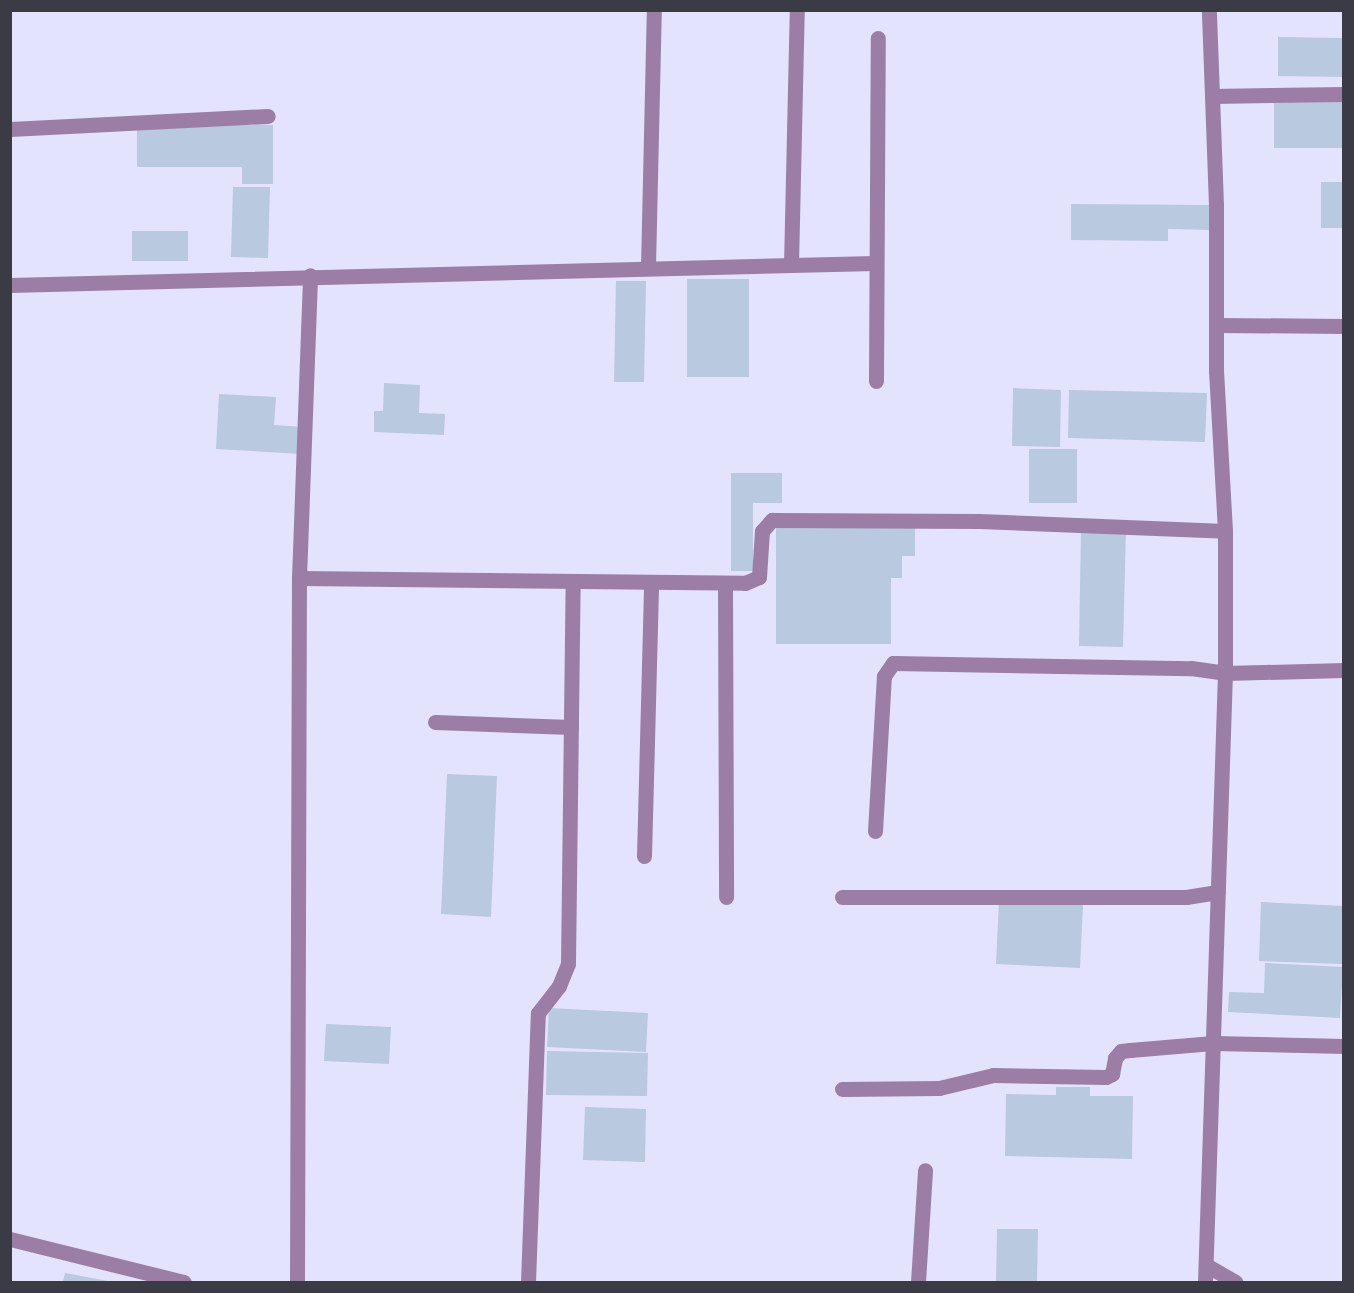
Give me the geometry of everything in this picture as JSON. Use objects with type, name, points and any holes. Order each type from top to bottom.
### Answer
[{"type":"street","points":[[648,267],[654,10]]},
{"type":"street","points":[[791,265],[797,10]]},
{"type":"street","points":[[1205,1282],[1225,673],[1225,531],[1216,325],[1209,10]]},
{"type":"street","points":[[876,381],[878,38]]},
{"type":"street","points":[[1212,96],[1344,94]]},
{"type":"street","points":[[10,129],[268,116]]},
{"type":"street","points":[[10,285],[310,275],[875,263]]},
{"type":"street","points":[[297,1282],[299,578],[310,275]]},
{"type":"street","points":[[1216,325],[1344,326]]},
{"type":"street","points":[[299,578],[745,583],[759,577],[762,531],[772,520],[979,521],[1225,531]]},
{"type":"street","points":[[528,1282],[537,1013],[559,986],[568,964],[573,582]]},
{"type":"street","points":[[644,856],[651,583]]},
{"type":"street","points":[[725,583],[726,897]]},
{"type":"street","points":[[875,831],[884,676],[893,663],[1191,668],[1225,673],[1344,670]]},
{"type":"street","points":[[435,722],[571,727]]},
{"type":"street","points":[[842,897],[1186,897],[1218,892]]},
{"type":"street","points":[[842,1089],[939,1088],[993,1075],[1106,1077],[1112,1074],[1115,1058],[1121,1051],[1213,1043],[1344,1046]]},
{"type":"street","points":[[918,1282],[925,1170]]},
{"type":"street","points":[[10,1239],[184,1282]]},
{"type":"street","points":[[1206,1265],[1235,1282]]},
{"type":"building","points":[[1278,37],[1344,38],[1344,77],[1278,76]]},
{"type":"building","points":[[1274,97],[1344,97],[1344,148],[1274,148]]},
{"type":"building","points":[[137,125],[273,125],[273,184],[242,184],[242,167],[137,167]]},
{"type":"building","points":[[1321,182],[1344,182],[1344,228],[1321,228]]},
{"type":"building","points":[[233,187],[270,187],[268,258],[231,257]]},
{"type":"building","points":[[1071,204],[1213,205],[1213,230],[1168,229],[1168,241],[1071,240]]},
{"type":"building","points":[[132,231],[188,231],[188,261],[132,261]]},
{"type":"building","points":[[687,279],[749,279],[749,377],[687,377]]},
{"type":"building","points":[[616,281],[646,281],[644,382],[614,382]]},
{"type":"building","points":[[384,383],[420,385],[419,413],[445,414],[444,435],[374,432],[374,411],[383,411]]},
{"type":"building","points":[[1013,388],[1061,390],[1060,447],[1012,446]]},
{"type":"building","points":[[1069,390],[1207,393],[1205,442],[1068,438]]},
{"type":"building","points":[[219,394],[276,397],[274,425],[304,427],[302,454],[216,449]]},
{"type":"building","points":[[1029,449],[1077,449],[1077,503],[1029,503]]},
{"type":"building","points":[[731,473],[782,473],[782,503],[753,503],[753,571],[731,571]]},
{"type":"building","points":[[776,527],[915,527],[915,556],[902,556],[902,578],[891,578],[891,644],[776,644]]},
{"type":"building","points":[[1081,528],[1126,529],[1123,647],[1079,646]]},
{"type":"building","points":[[447,774],[497,776],[491,917],[441,914]]},
{"type":"building","points":[[999,900],[1083,905],[1080,968],[996,964]]},
{"type":"building","points":[[1261,902],[1343,906],[1342,964],[1259,961]]},
{"type":"building","points":[[1265,963],[1343,967],[1340,1018],[1228,1012],[1229,992],[1264,993]]},
{"type":"building","points":[[549,1008],[648,1013],[646,1052],[547,1047]]},
{"type":"building","points":[[326,1024],[391,1027],[389,1064],[324,1061]]},
{"type":"building","points":[[547,1051],[648,1053],[647,1096],[546,1095]]},
{"type":"building","points":[[1056,1087],[1090,1087],[1090,1096],[1133,1096],[1132,1159],[1005,1156],[1006,1094],[1056,1095]]},
{"type":"building","points":[[585,1107],[646,1109],[645,1162],[583,1160]]},
{"type":"building","points":[[997,1229],[1038,1229],[1037,1282],[996,1282]]},
{"type":"building","points":[[65,1273],[108,1281],[108,1282],[63,1282]]}]
